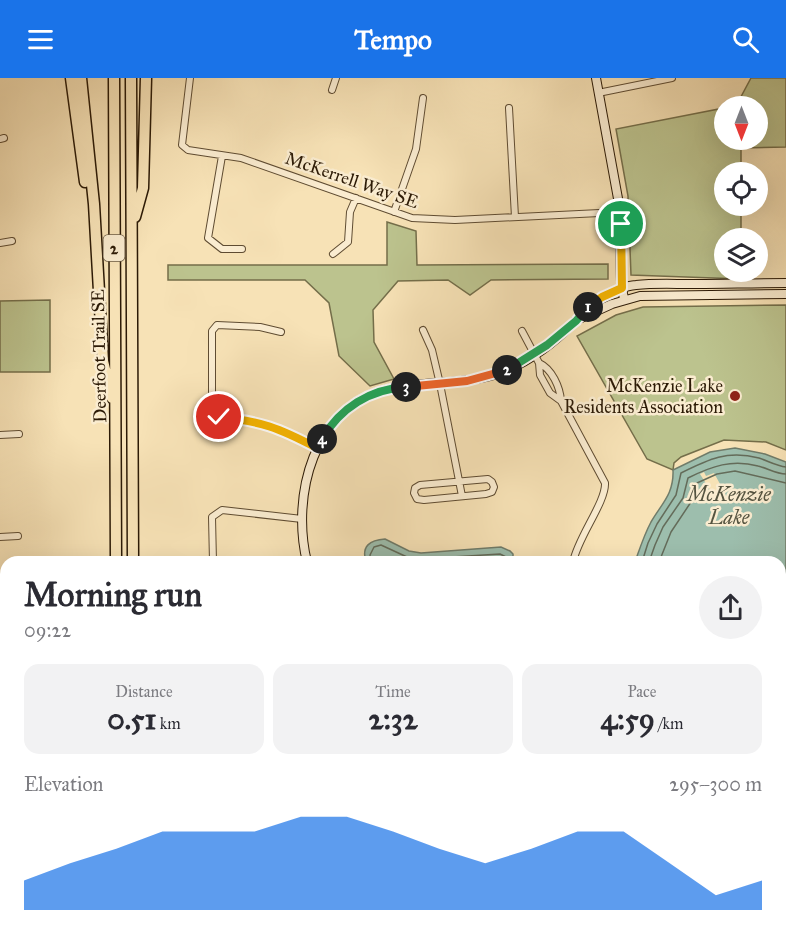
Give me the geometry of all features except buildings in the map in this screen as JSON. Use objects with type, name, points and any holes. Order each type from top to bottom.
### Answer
[{"type":"highway","points":[[71,78],[87,192],[94,204]]},
{"type":"highway","points":[[81,78],[94,204],[104,361],[116,418]]},
{"type":"highway","name":"Deerfoot Trail SE","points":[[114,78],[116,556]]},
{"type":"highway","name":"Deerfoot Trail SE","points":[[130,78],[133,556]]},
{"type":"highway","points":[[132,229],[142,188],[146,78]]},
{"type":"street","name":"McKerrell Way SE","points":[[189,78],[182,145],[188,150],[241,158],[412,218],[426,220],[620,212]]},
{"type":"street","points":[[332,90],[336,78]]},
{"type":"street","points":[[596,78],[620,212],[624,299]]},
{"type":"street","points":[[598,93],[672,78]]},
{"type":"street","points":[[394,212],[416,149],[423,98]]},
{"type":"street","points":[[509,108],[515,217]]},
{"type":"street","points":[[222,156],[208,238],[222,249],[242,249]]},
{"type":"street","points":[[333,254],[348,242],[350,213],[356,198]]},
{"type":"street","points":[[0,243],[12,241]]},
{"type":"street","points":[[306,556],[302,519],[305,488],[317,448],[337,418],[360,400],[393,388],[467,381],[495,375],[518,364],[536,359],[596,301],[622,288],[646,284],[786,283]]},
{"type":"street","points":[[734,295],[735,284]]},
{"type":"street","points":[[576,321],[624,299],[640,296],[786,294]]},
{"type":"street","points":[[281,332],[260,327],[217,325],[212,331],[212,412],[219,417],[271,426],[317,448]]},
{"type":"street","points":[[423,330],[432,350],[440,384],[462,496]]},
{"type":"street","points":[[522,331],[536,359],[539,373],[549,391],[561,401],[602,474],[606,486],[578,543],[575,556]]},
{"type":"street","points":[[0,435],[19,434]]},
{"type":"street","points":[[488,479],[494,486],[493,491],[488,494],[462,496],[424,500],[417,499],[414,495],[415,488],[420,485],[488,479]]},
{"type":"street","points":[[213,556],[213,517],[222,510],[302,519]]},
{"type":"street","points":[[0,537],[18,536]]},
{"type":"green space","points":[[751,78],[786,78],[786,147],[768,147],[768,96],[741,96]]},
{"type":"green space","points":[[714,110],[714,150],[741,150],[741,162],[714,162],[714,216],[741,216],[741,228],[714,228],[714,278],[631,275],[628,196],[616,129]]},
{"type":"green space","points":[[387,222],[416,231],[417,265],[608,264],[608,279],[491,280],[470,295],[448,280],[398,281],[373,310],[374,342],[394,379],[370,386],[339,356],[329,303],[305,280],[168,280],[168,265],[387,265]]},
{"type":"green space","points":[[50,300],[50,372],[0,372],[0,301]]},
{"type":"green space","points":[[786,305],[786,450],[766,442],[724,440],[681,457],[674,463],[673,470],[647,459],[577,336],[616,315],[643,307]]},
{"type":"water","name":"McKenzie Lake","points":[[735,448],[765,454],[786,462],[786,556],[637,556],[649,527],[672,486],[673,470],[710,452]]},
{"type":"water","points":[[385,539],[409,551],[421,553],[501,547],[510,551],[513,556],[365,556],[368,545]]},
{"type":"pier","points":[[704,472],[706,476],[714,473],[725,493],[708,502],[706,493],[710,490],[700,474]]},
{"type":"place","name":"McKenzie Lake Residents Association","points":[[735,396]]},
{"type":"route","points":[[219,417],[271,426],[317,448],[327,430],[340,415],[374,393],[397,387],[467,381],[512,368],[547,345],[596,301],[622,288],[621,224]]}]
